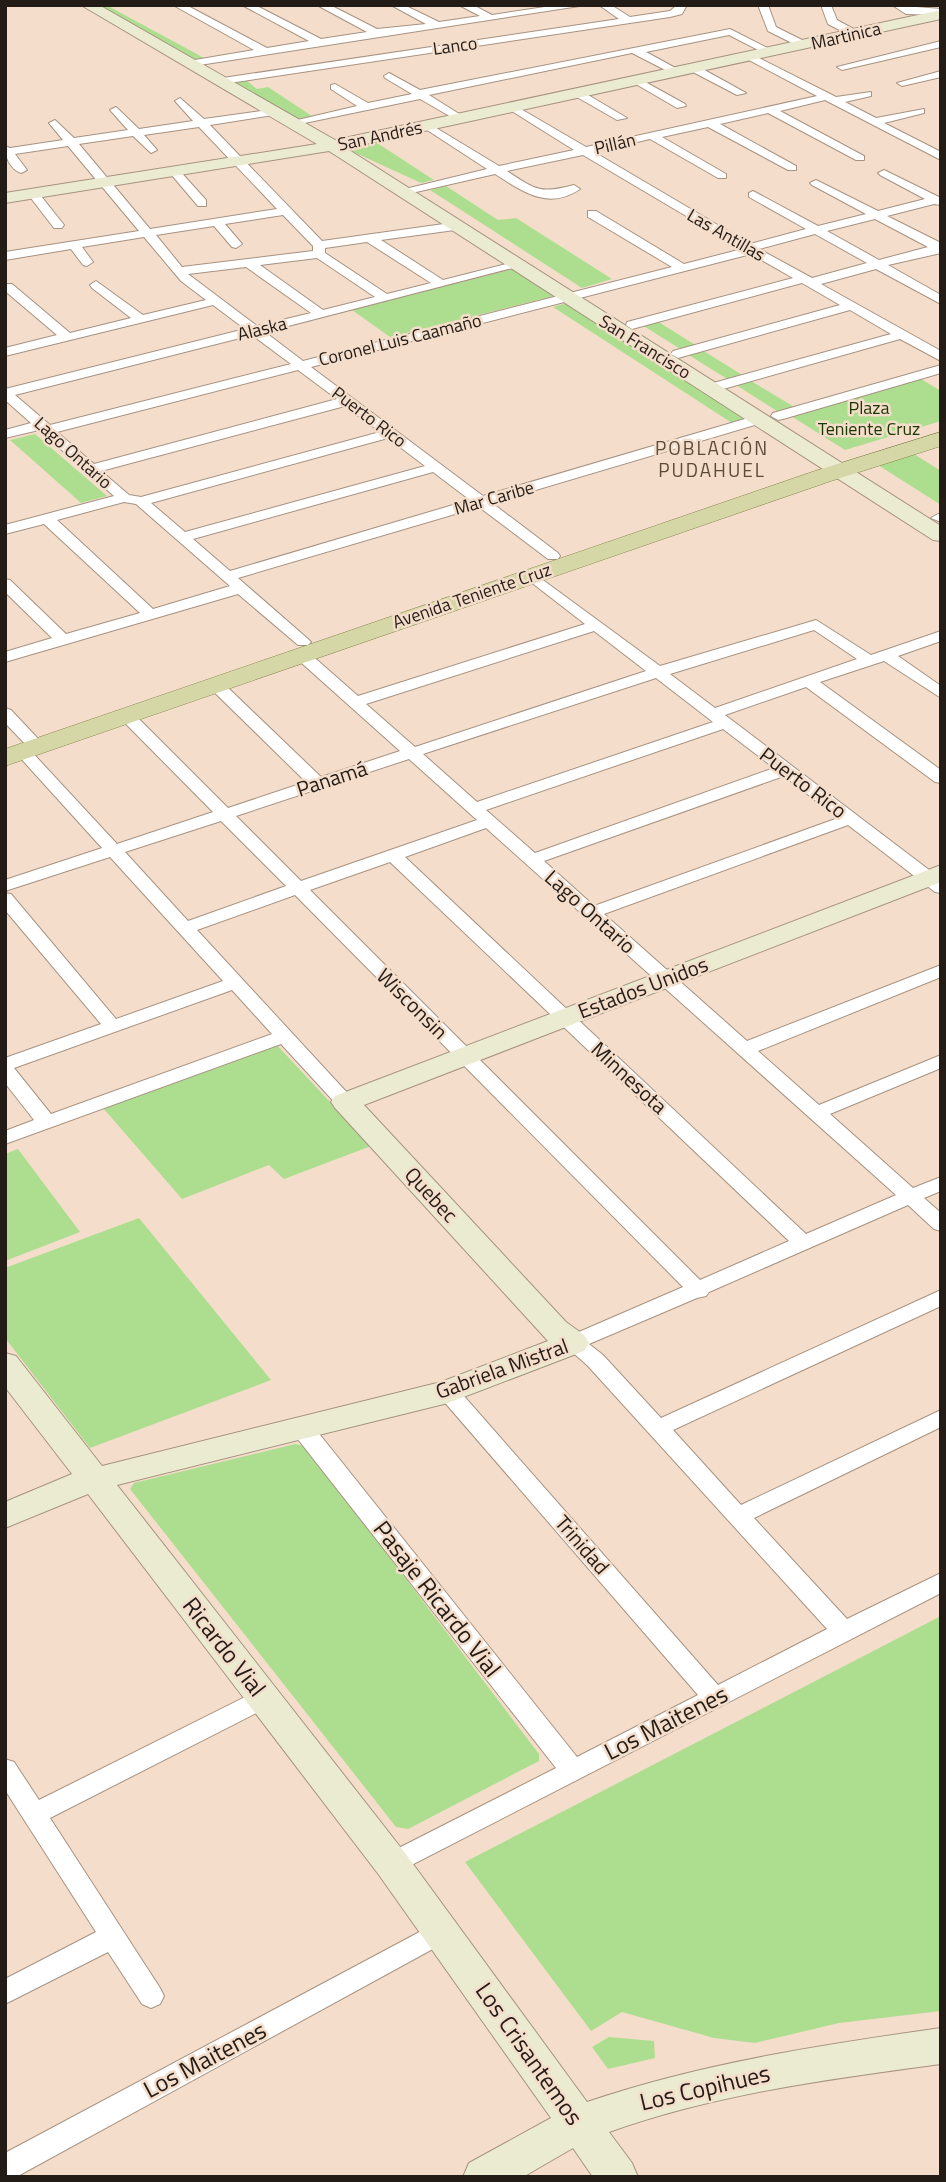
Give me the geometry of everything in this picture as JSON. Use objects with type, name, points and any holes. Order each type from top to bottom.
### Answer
[{"type":"main road","name":"Avenida Teniente Cruz","points":[[19,748],[127,716],[216,685],[302,648],[532,576],[941,428]]},
{"type":"main road","name":"Avenida Teniente Cruz","points":[[19,748],[553,556],[841,463],[941,439]]},
{"type":"street","points":[[178,5],[266,52]]},
{"type":"street","points":[[247,5],[321,44]]},
{"type":"street","points":[[321,5],[381,33]]},
{"type":"street","points":[[396,5],[438,26]]},
{"type":"street","points":[[464,5],[491,18]]},
{"type":"street","points":[[193,64],[381,33],[514,15],[541,8],[580,5]]},
{"type":"street","points":[[604,5],[628,20]]},
{"type":"street","name":"Lanco","points":[[223,81],[673,14],[682,5]]},
{"type":"street","points":[[763,5],[772,29],[804,45]]},
{"type":"street","points":[[826,5],[832,22],[855,34]]},
{"type":"street","points":[[897,5],[906,11],[941,13]]},
{"type":"street","name":"San Francisco","points":[[95,6],[411,190],[769,418],[940,523]]},
{"type":"street","name":"Martinica","points":[[751,57],[941,13]]},
{"type":"street","points":[[514,15],[539,34]]},
{"type":"street","points":[[415,30],[441,48]]},
{"type":"street","points":[[295,122],[730,32],[772,52]]},
{"type":"street","points":[[617,38],[677,73]]},
{"type":"street","points":[[842,67],[941,44]]},
{"type":"street","points":[[751,57],[941,157]]},
{"type":"street","name":"San Andrés","points":[[5,198],[334,146],[751,57]]},
{"type":"street","points":[[695,69],[741,93]]},
{"type":"street","points":[[902,83],[941,74]]},
{"type":"street","points":[[389,76],[423,94],[460,119]]},
{"type":"street","points":[[795,80],[816,76]]},
{"type":"street","points":[[638,81],[681,106]]},
{"type":"street","points":[[335,87],[366,107]]},
{"type":"street","points":[[579,94],[621,118]]},
{"type":"street","name":"Pillán","points":[[411,190],[769,109],[867,94]]},
{"type":"street","points":[[180,101],[319,249],[385,298]]},
{"type":"street","name":"Las Antillas","points":[[514,108],[749,249],[941,357]]},
{"type":"street","points":[[769,109],[860,159]]},
{"type":"street","points":[[116,110],[151,150]]},
{"type":"street","points":[[874,122],[920,111]]},
{"type":"street","points":[[6,151],[276,112]]},
{"type":"street","name":"Puerto Rico","points":[[55,123],[178,271],[553,556]]},
{"type":"street","points":[[710,123],[792,167]]},
{"type":"street","points":[[428,126],[537,195],[575,189]]},
{"type":"street","points":[[652,136],[722,176]]},
{"type":"street","points":[[920,145],[941,140]]},
{"type":"street","points":[[6,151],[21,170]]},
{"type":"street","points":[[174,171],[202,202]]},
{"type":"street","points":[[884,173],[938,201]]},
{"type":"street","points":[[816,183],[940,248]]},
{"type":"street","name":"San Francisco","points":[[411,190],[457,226],[518,265],[632,325],[678,354],[719,386]]},
{"type":"street","points":[[33,193],[58,225]]},
{"type":"street","points":[[753,195],[941,300]]},
{"type":"street","name":"Coronel Luis Caamaño","points":[[5,435],[45,428],[299,365],[683,268],[816,230],[938,201]]},
{"type":"street","points":[[6,260],[74,244],[286,211]]},
{"type":"street","points":[[592,214],[683,268]]},
{"type":"street","points":[[217,222],[236,244]]},
{"type":"street","points":[[178,271],[249,263],[369,238],[457,226]]},
{"type":"street","points":[[369,238],[441,284]]},
{"type":"street","points":[[74,244],[87,262]]},
{"type":"street","points":[[632,325],[940,248]]},
{"type":"street","points":[[249,263],[321,314]]},
{"type":"street","name":"Alaska","points":[[5,393],[518,265]]},
{"type":"street","points":[[96,285],[141,319]]},
{"type":"street","points":[[8,287],[67,337]]},
{"type":"street","points":[[5,305],[24,301]]},
{"type":"street","points":[[5,352],[216,301]]},
{"type":"street","points":[[678,354],[851,306]]},
{"type":"street","points":[[719,386],[901,335]]},
{"type":"street","name":"Mar Caribe","points":[[228,576],[941,369]]},
{"type":"street","name":"Lago Ontario","points":[[5,393],[124,498],[141,501],[228,576],[355,702],[941,1224]]},
{"type":"street","points":[[92,469],[347,401]]},
{"type":"street","points":[[141,501],[390,433]]},
{"type":"street","points":[[183,537],[436,467]]},
{"type":"street","points":[[5,530],[124,498]]},
{"type":"street","points":[[47,519],[151,615]]},
{"type":"street","name":"Puerto Rico","points":[[532,576],[850,819],[936,880]]},
{"type":"street","points":[[5,583],[63,640]]},
{"type":"street","points":[[5,657],[241,588]]},
{"type":"street","points":[[355,702],[597,625]]},
{"type":"street","name":"Panamá","points":[[5,886],[659,673],[816,625],[869,660]]},
{"type":"street","points":[[474,808],[719,718],[808,681],[941,636]]},
{"type":"street","points":[[886,655],[941,693]]},
{"type":"street","points":[[808,681],[941,778]]},
{"type":"street","points":[[216,685],[318,784]]},
{"type":"street","name":"Quebec","points":[[5,713],[19,748],[555,1330],[595,1360],[845,1632]]},
{"type":"street","name":"Wisconsin","points":[[127,716],[699,1291]]},
{"type":"street","points":[[532,860],[785,769]]},
{"type":"street","points":[[591,913],[850,819]]},
{"type":"street","points":[[185,928],[489,821]]},
{"type":"street","name":"Minnesota","points":[[393,855],[805,1244]]},
{"type":"street","name":"Estados Unidos","points":[[345,1102],[666,979],[936,880]]},
{"type":"street","points":[[5,898],[113,1027]]},
{"type":"street","points":[[745,1049],[941,970]]},
{"type":"street","points":[[47,1123],[5,1068],[235,983]]},
{"type":"street","points":[[5,1138],[284,1036]]},
{"type":"street","points":[[816,1113],[941,1061]]},
{"type":"street","name":"Gabriela Mistral","points":[[5,1516],[96,1479],[448,1392],[699,1291],[941,1183]]},
{"type":"street","points":[[658,1428],[941,1297]]},
{"type":"street","name":"Ricardo Vial","points":[[5,1364],[442,1931]]},
{"type":"street","name":"Trinidad","points":[[448,1392],[716,1698]]},
{"type":"street","points":[[738,1516],[941,1418]]},
{"type":"street","name":"Pasaje Ricardo Vial","points":[[301,1427],[573,1771]]},
{"type":"street","name":"Los Maitenes","points":[[392,1864],[941,1582]]},
{"type":"street","points":[[34,1814],[263,1698]]},
{"type":"street","points":[[5,1769],[151,1996]]},
{"type":"street","name":"Los Maitenes","points":[[5,2168],[442,1931]]},
{"type":"street","name":"Los Crisantemos","points":[[442,1931],[617,2177]]},
{"type":"street","points":[[5,1992],[113,1936]]},
{"type":"street","name":"Los Copihues","points":[[484,2177],[578,2124],[650,2099],[811,2064],[941,2046]]},
{"type":"green space","points":[[108,6],[206,59],[193,61],[98,8]]},
{"type":"green space","points":[[245,79],[257,89],[268,87],[312,116],[297,119],[232,81]]},
{"type":"green space","points":[[374,141],[434,180],[421,183],[347,149],[349,146]]},
{"type":"green space","points":[[446,186],[498,220],[516,218],[612,279],[582,288],[430,190]]},
{"type":"green space","points":[[513,269],[554,296],[390,337],[352,310]]},
{"type":"green space","points":[[567,303],[747,418],[732,423],[553,307]]},
{"type":"green space","points":[[657,321],[697,346],[682,350],[642,325]]},
{"type":"green space","points":[[702,350],[744,376],[729,380],[687,354]]},
{"type":"green space","name":"Plaza Teniente Cruz","points":[[921,379],[941,391],[941,421],[845,450],[791,416]]},
{"type":"green space","points":[[751,381],[796,408],[780,413],[736,385]]},
{"type":"green space","points":[[35,434],[107,496],[81,503],[10,440]]},
{"type":"green space","points":[[914,454],[941,471],[941,505],[878,465]]},
{"type":"green space","points":[[276,1044],[371,1146],[284,1179],[269,1165],[182,1199],[103,1108]]},
{"type":"green space","points":[[18,1149],[80,1232],[5,1261],[5,1154]]},
{"type":"green space","points":[[139,1218],[271,1380],[90,1448],[5,1338],[5,1268]]},
{"type":"green space","points":[[295,1444],[305,1446],[539,1754],[539,1761],[408,1829],[396,1827],[130,1489],[134,1483]]},
{"type":"green space","points":[[941,1616],[941,2011],[839,2023],[755,2043],[714,2038],[622,2012],[591,2031],[465,1862]]},
{"type":"green space","points":[[609,2037],[654,2041],[655,2058],[608,2069],[592,2047]]},
{"type":"district","name":"POBLACIÓN PUDAHUEL","points":[[712,459]]}]
